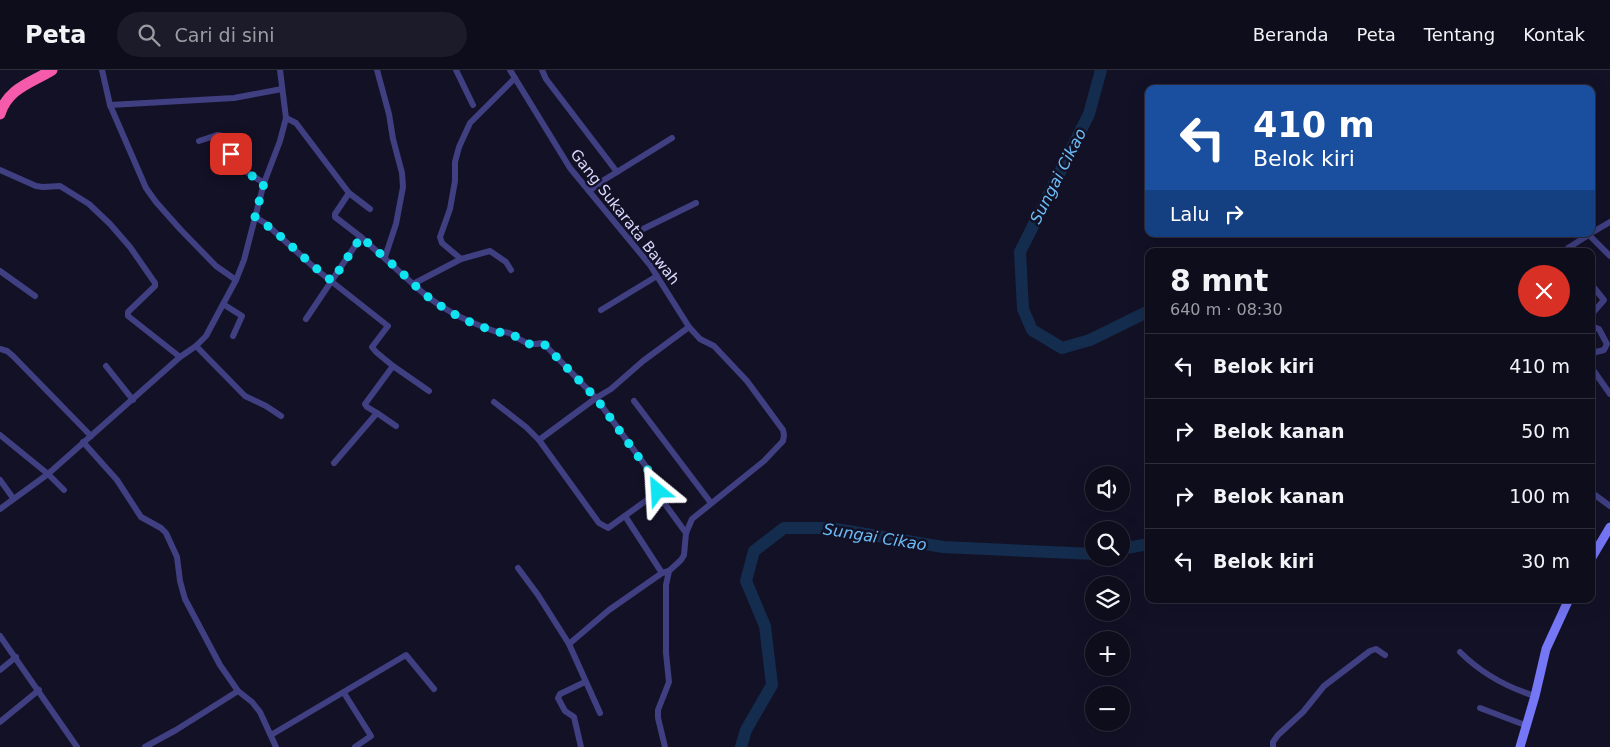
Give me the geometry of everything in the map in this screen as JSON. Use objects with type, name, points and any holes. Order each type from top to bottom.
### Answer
[{"type":"highway","points":[[0,114],[3,104],[13,93],[52,70]]},
{"type":"street","points":[[102,70],[110,105],[146,188],[156,202],[216,266],[236,280]]},
{"type":"street","points":[[0,509],[48,474],[206,336],[236,280],[249,244],[264,183],[280,141],[286,118],[280,70]]},
{"type":"street","points":[[377,70],[389,114],[402,173],[403,187],[396,224],[385,258]]},
{"type":"street","points":[[456,70],[473,105]]},
{"type":"street","name":"Gang Sukarata Bawah","points":[[510,70],[560,152],[589,192],[630,239],[657,276],[689,327],[700,339],[714,346],[747,381],[774,415],[784,435],[779,445],[764,461],[692,519],[686,533],[684,555],[681,560],[609,610],[569,644]]},
{"type":"street","points":[[542,70],[546,79],[618,172]]},
{"type":"street","points":[[461,259],[442,243],[440,236],[450,209],[455,181],[455,162],[459,147],[470,123],[515,78]]},
{"type":"street","points":[[110,105],[234,98],[282,89]]},
{"type":"street","points":[[286,118],[296,124],[350,193],[370,209]]},
{"type":"street","points":[[199,141],[217,135],[223,136],[234,164],[264,183]]},
{"type":"street","points":[[589,192],[604,180],[672,138]]},
{"type":"street","points":[[0,170],[36,186],[60,186],[89,204],[110,224],[156,283],[128,312],[128,316],[180,357]]},
{"type":"street","points":[[350,193],[334,216],[361,237],[437,305],[462,319],[497,332],[510,333],[531,345],[541,343],[545,345],[596,398],[658,484],[659,487],[656,493],[608,528],[603,526],[539,440],[526,427],[494,402]]},
{"type":"street","points":[[630,239],[643,229],[696,202]]},
{"type":"street","points":[[255,217],[265,223],[317,270],[387,325],[386,330],[372,348],[393,366],[429,391]]},
{"type":"street","points":[[1595,231],[1610,222]]},
{"type":"street","points":[[306,320],[361,237]]},
{"type":"street","points":[[1568,248],[1585,237]]},
{"type":"street","points":[[1593,237],[1610,256]]},
{"type":"street","points":[[414,284],[461,259],[492,251],[506,262],[512,270]]},
{"type":"street","points":[[0,272],[35,296]]},
{"type":"street","points":[[600,310],[657,276]]},
{"type":"street","points":[[1595,289],[1604,300],[1595,310]]},
{"type":"street","points":[[223,304],[242,316],[232,336]]},
{"type":"street","points":[[539,440],[596,398],[612,389],[643,361],[689,327]]},
{"type":"street","points":[[1595,328],[1599,329],[1605,337],[1607,344],[1604,350],[1595,353]]},
{"type":"street","points":[[196,346],[245,396],[281,416]]},
{"type":"street","points":[[0,349],[7,351],[13,356],[91,436]]},
{"type":"street","points":[[106,366],[133,400]]},
{"type":"street","points":[[393,366],[365,404],[396,426]]},
{"type":"street","points":[[1595,371],[1610,394]]},
{"type":"street","points":[[634,401],[711,503]]},
{"type":"street","points":[[334,463],[377,414]]},
{"type":"street","points":[[0,435],[48,474],[64,490]]},
{"type":"street","points":[[83,442],[117,480],[141,517],[161,528],[166,533],[177,557],[180,581],[185,599],[214,654],[238,691],[252,702],[260,712],[276,747]]},
{"type":"street","points":[[0,480],[13,498]]},
{"type":"street","points":[[656,493],[686,533]]},
{"type":"street","points":[[1595,495],[1610,506]]},
{"type":"street","points":[[625,516],[665,572],[666,653],[669,682],[658,710],[665,747]]},
{"type":"street","points":[[1595,554],[1607,537],[1610,527]]},
{"type":"street","points":[[518,568],[538,594],[569,644],[600,713]]},
{"type":"street","points":[[1520,747],[1546,649],[1564,603]]},
{"type":"street","points":[[0,636],[77,747]]},
{"type":"street","points":[[1273,747],[1273,742],[1278,735],[1303,712],[1324,686],[1370,651],[1376,649],[1385,655]]},
{"type":"street","points":[[1460,652],[1492,678],[1518,691],[1535,696]]},
{"type":"street","points":[[271,735],[407,655],[434,689]]},
{"type":"street","points":[[0,670],[16,658]]},
{"type":"street","points":[[580,747],[574,717],[565,711],[558,698],[560,694],[585,682]]},
{"type":"street","points":[[0,722],[39,690]]},
{"type":"street","points":[[145,747],[238,691]]},
{"type":"street","points":[[344,693],[371,736],[355,747]]},
{"type":"street","points":[[1480,708],[1525,726]]},
{"type":"waterway","name":"Sungai Cikao","points":[[1101,70],[1089,114],[1020,252],[1023,309],[1032,330],[1062,348],[1090,340],[1145,313]]},
{"type":"waterway","name":"Sungai Cikao","points":[[741,747],[746,730],[772,685],[765,626],[746,581],[754,551],[784,528],[830,528],[943,547],[1085,554]]},
{"type":"waterway","name":"Sungai Cikao","points":[[1130,547],[1145,545]]},
{"type":"route","points":[[231,154],[232,160],[237,167],[264,183],[255,217],[265,223],[317,270],[332,281],[361,237],[437,305],[474,324],[497,332],[510,333],[528,344],[541,343],[545,345],[596,398],[658,484],[658,491]]}]
